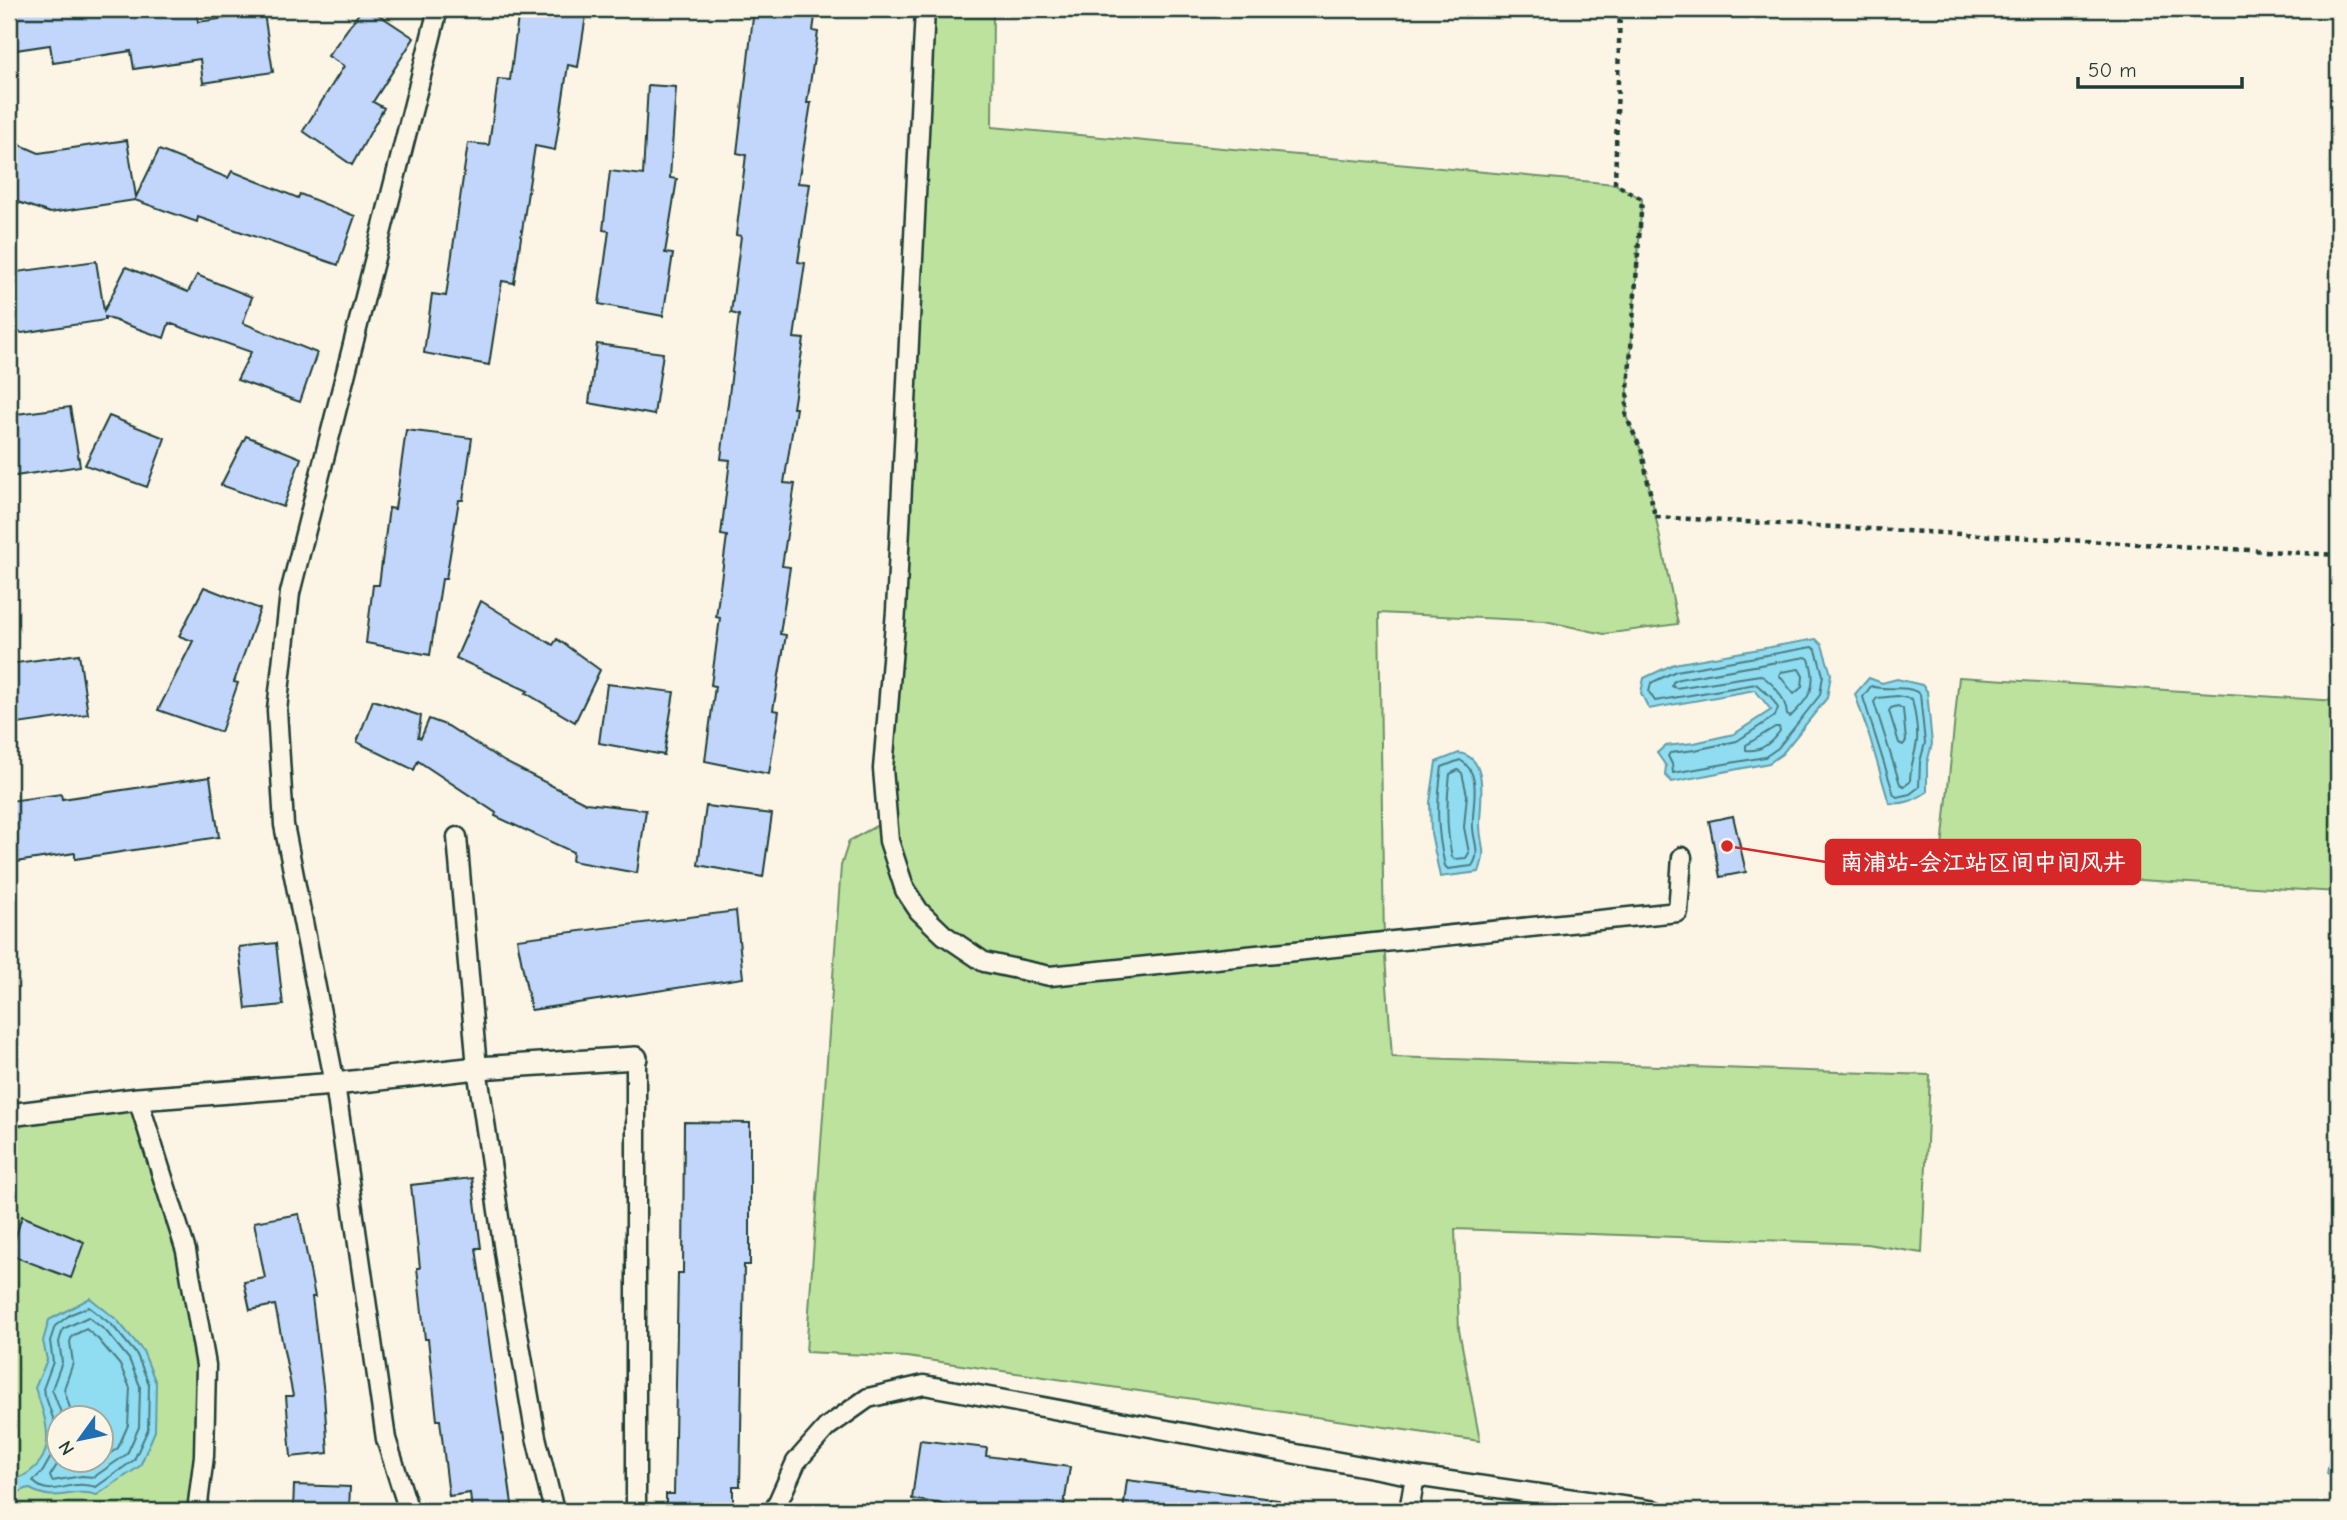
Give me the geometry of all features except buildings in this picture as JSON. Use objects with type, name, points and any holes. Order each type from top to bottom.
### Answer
[{"type":"street","points":[[409,1511],[386,1438],[335,1084],[284,824],[277,710],[290,593],[438,9]]},
{"type":"street","points":[[925,9],[896,611],[883,769],[890,841],[905,890],[919,911],[944,935],[984,962],[1050,976],[1678,912],[1682,857]]},
{"type":"street","points":[[457,837],[477,1069],[506,1265],[536,1437],[554,1511]]},
{"type":"street","points":[[9,1115],[138,1099],[636,1058],[636,1511]]},
{"type":"street","points":[[138,1099],[186,1251],[206,1365],[204,1456],[197,1511]]},
{"type":"street","points":[[774,1511],[796,1462],[827,1427],[868,1398],[923,1385],[1415,1476],[1656,1511]]},
{"type":"street","points":[[1409,1511],[1415,1476]]},
{"type":"path","points":[[1620,9],[1615,184],[1642,199],[1626,416],[1642,452],[1655,517],[2338,555]]},
{"type":"green space","points":[[925,9],[993,9],[992,127],[1615,184],[1642,199],[1626,416],[1642,452],[1678,624],[1604,634],[1545,621],[1379,613],[1384,942],[1392,1057],[1930,1075],[1922,1253],[1867,1244],[1455,1229],[1459,1330],[1480,1441],[907,1357],[806,1352],[841,866],[849,841],[887,820]]},
{"type":"green space","points":[[1959,677],[2338,701],[2338,892],[1940,868]]},
{"type":"green space","points":[[138,1099],[186,1251],[206,1365],[197,1511],[9,1511],[9,1142],[16,1114]]},
{"type":"water","points":[[1816,639],[1822,645],[1831,674],[1827,698],[1782,754],[1769,763],[1672,782],[1665,775],[1666,766],[1657,753],[1665,746],[1734,734],[1771,710],[1755,690],[1649,709],[1641,693],[1644,678],[1674,664]]},
{"type":"water","points":[[1869,678],[1882,683],[1897,679],[1922,685],[1927,691],[1932,744],[1927,763],[1927,792],[1909,801],[1889,803],[1855,694]]},
{"type":"water","points":[[1459,753],[1469,757],[1479,772],[1483,857],[1479,872],[1440,877],[1431,833],[1430,802],[1436,762]]},
{"type":"water","points":[[90,1298],[117,1320],[143,1351],[156,1383],[155,1431],[140,1466],[97,1495],[78,1493],[56,1496],[28,1488],[9,1499],[9,1482],[37,1466],[46,1448],[46,1474],[116,1474],[116,1404],[46,1404],[46,1427],[35,1388],[47,1360],[43,1341],[49,1320]]},
{"type":"water","points":[[2338,1412],[2338,1480],[2327,1474]]},
{"type":"place","name":"南浦站-会江站区间中间风井","points":[[1727,846]]}]
